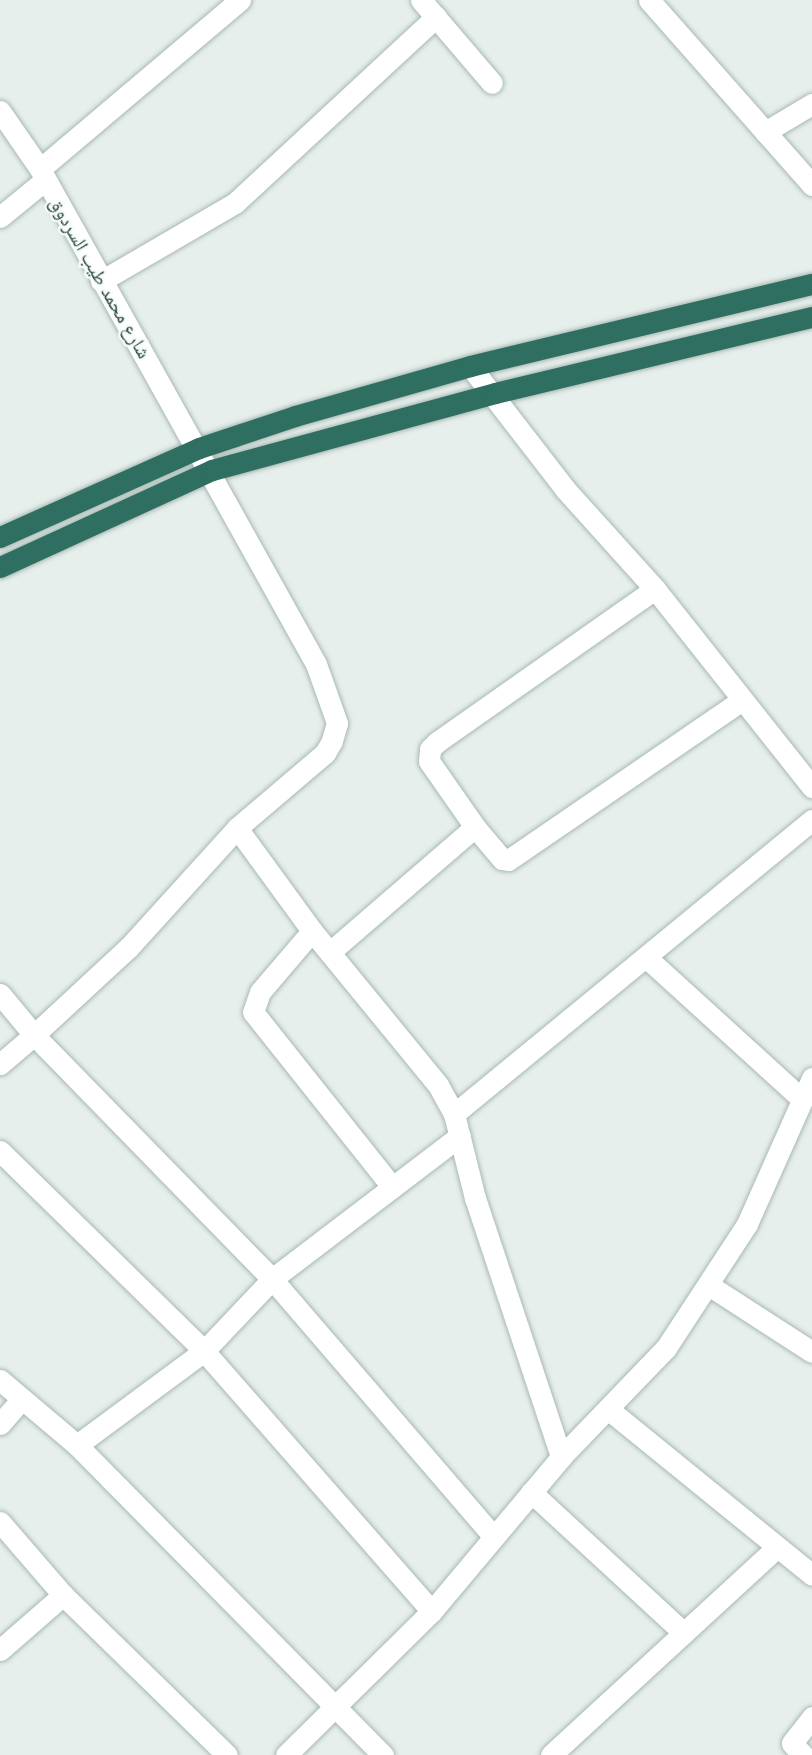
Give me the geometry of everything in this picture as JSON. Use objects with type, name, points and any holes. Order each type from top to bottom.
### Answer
[{"type":"highway","points":[[0,537],[199,448],[470,366],[812,284]]},
{"type":"highway","points":[[0,567],[212,470],[495,393],[812,317]]},
{"type":"street","points":[[0,217],[42,175],[240,0]]},
{"type":"street","points":[[421,0],[492,83]]},
{"type":"street","points":[[649,0],[812,185]]},
{"type":"street","points":[[101,281],[235,203],[436,17]]},
{"type":"street","points":[[765,132],[812,104]]},
{"type":"street","name":"شارع محمد طيب السردوق","points":[[0,111],[42,175],[212,470],[316,664],[337,723],[325,752],[237,828],[129,947],[0,1064]]},
{"type":"street","points":[[470,366],[495,393],[565,489],[655,589],[812,787]]},
{"type":"street","points":[[655,589],[430,749],[429,761],[475,827],[502,859],[514,858],[742,700]]},
{"type":"street","points":[[454,1114],[648,959],[812,820]]},
{"type":"street","points":[[330,952],[475,827]]},
{"type":"street","points":[[237,828],[312,931],[438,1084],[454,1114],[475,1198],[561,1457]]},
{"type":"street","points":[[312,931],[260,992],[253,1012],[392,1187]]},
{"type":"street","points":[[648,959],[802,1099]]},
{"type":"street","points":[[0,994],[34,1035],[272,1279],[494,1536]]},
{"type":"street","points":[[286,1755],[432,1611],[561,1457],[666,1348],[710,1286],[747,1224],[812,1078]]},
{"type":"street","points":[[77,1445],[204,1351],[272,1279],[460,1136]]},
{"type":"street","points":[[0,1150],[204,1351],[432,1611]]},
{"type":"street","points":[[710,1286],[812,1352]]},
{"type":"street","points":[[0,1380],[77,1445],[334,1709],[383,1755]]},
{"type":"street","points":[[0,1424],[22,1399]]},
{"type":"street","points":[[608,1409],[775,1549],[812,1575]]},
{"type":"street","points":[[531,1492],[684,1633]]},
{"type":"street","points":[[0,1522],[63,1595],[227,1755]]},
{"type":"street","points":[[551,1755],[775,1549]]},
{"type":"street","points":[[0,1650],[63,1595]]},
{"type":"street","points":[[792,1751],[812,1717]]}]
